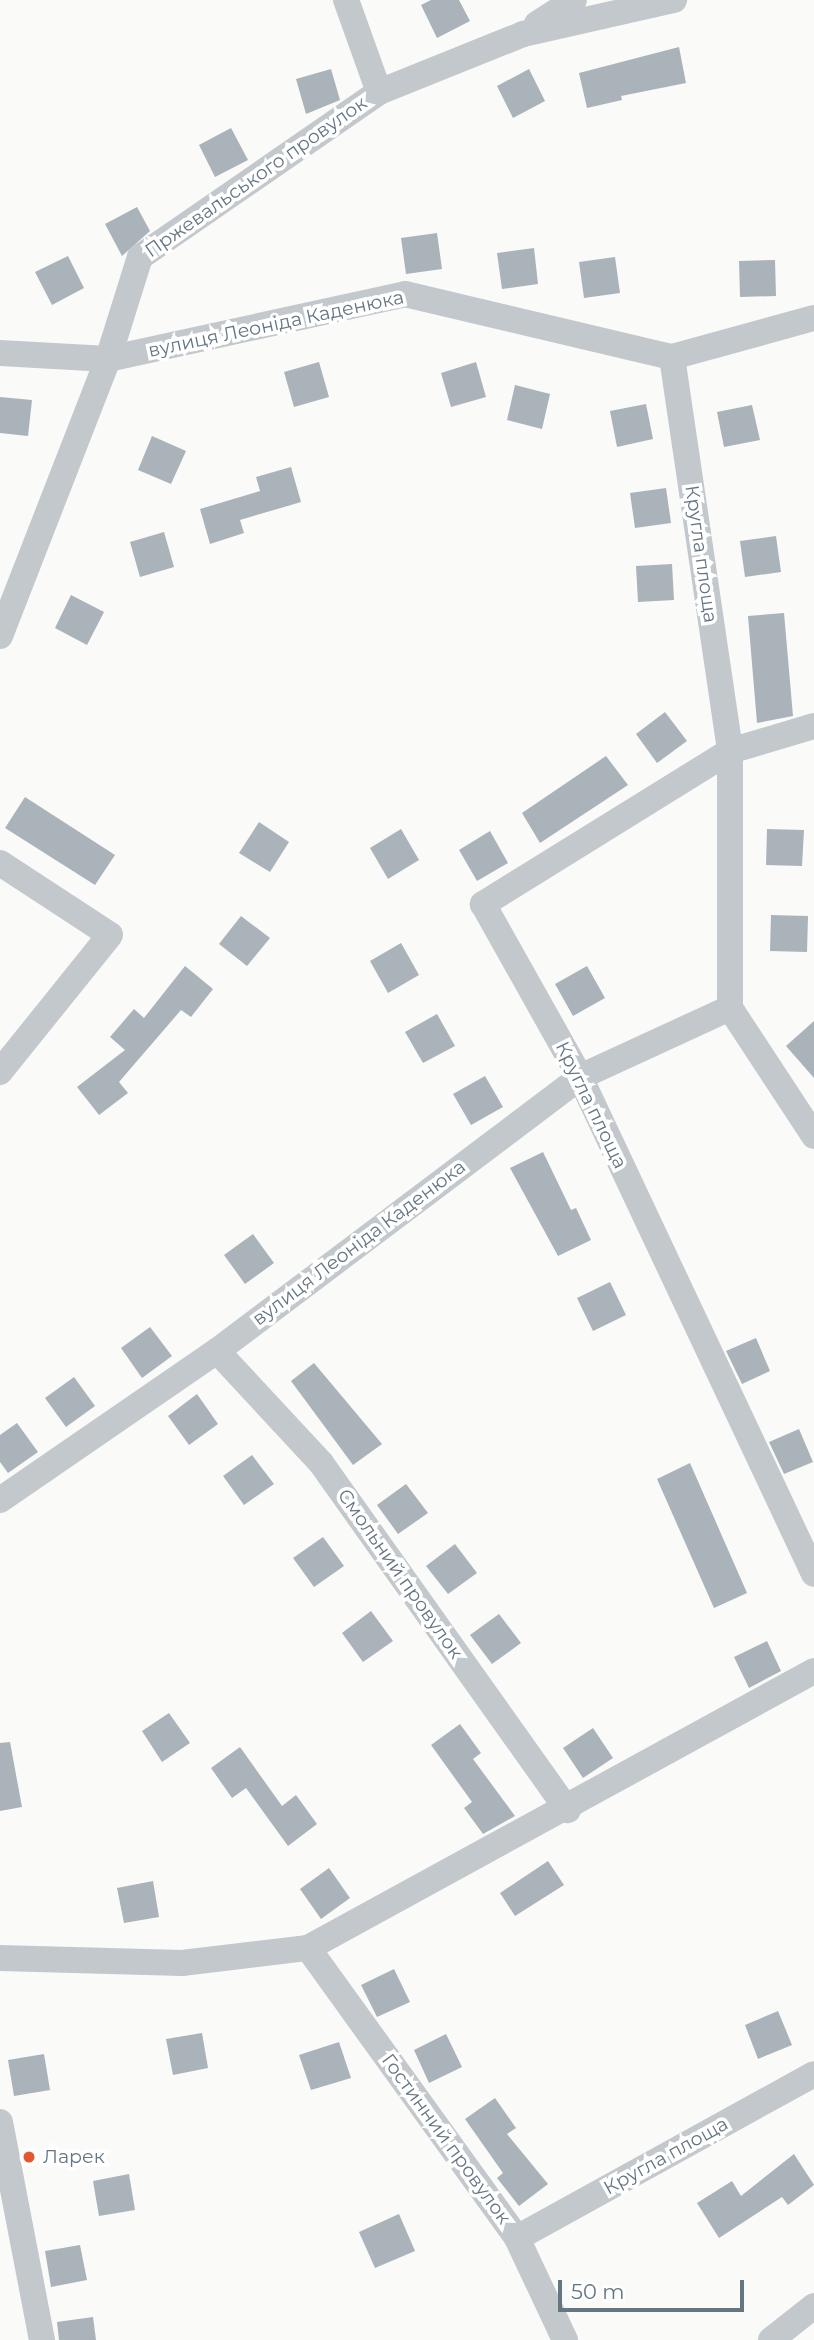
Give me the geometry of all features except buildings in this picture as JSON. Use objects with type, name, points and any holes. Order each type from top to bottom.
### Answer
[{"type":"street","name":"Пржевальського провулок","points":[[108,359],[140,257],[379,92],[346,0]]},
{"type":"street","points":[[523,34],[574,0]]},
{"type":"street","points":[[379,92],[523,34],[674,0]]},
{"type":"street","name":"вулиця Леоніда Каденюка","points":[[0,353],[108,359],[405,294],[672,357],[814,318]]},
{"type":"street","name":"Кругла площа","points":[[672,357],[730,751],[730,1008]]},
{"type":"street","points":[[0,636],[108,359]]},
{"type":"street","points":[[730,751],[814,726]]},
{"type":"street","name":"Кругла площа","points":[[730,751],[483,904],[580,1076],[814,1574]]},
{"type":"street","points":[[0,863],[110,934],[0,1072]]},
{"type":"street","points":[[730,1008],[814,1136]]},
{"type":"street","name":"вулиця Леоніда Каденюка","points":[[0,1500],[217,1351],[580,1076],[730,1008]]},
{"type":"street","name":"Смольний провулок","points":[[217,1351],[321,1463],[568,1810]]},
{"type":"street","points":[[0,1958],[182,1963],[308,1948],[568,1810],[814,1671]]},
{"type":"street","name":"Гостинний провулок","points":[[308,1948],[517,2238],[565,2340]]},
{"type":"street","name":"Кругла площа","points":[[517,2238],[814,2074]]},
{"type":"street","points":[[0,2122],[41,2340]]},
{"type":"street","points":[[771,2340],[814,2306]]},
{"type":"place","name":"Ларек","points":[[29,2157]]}]
